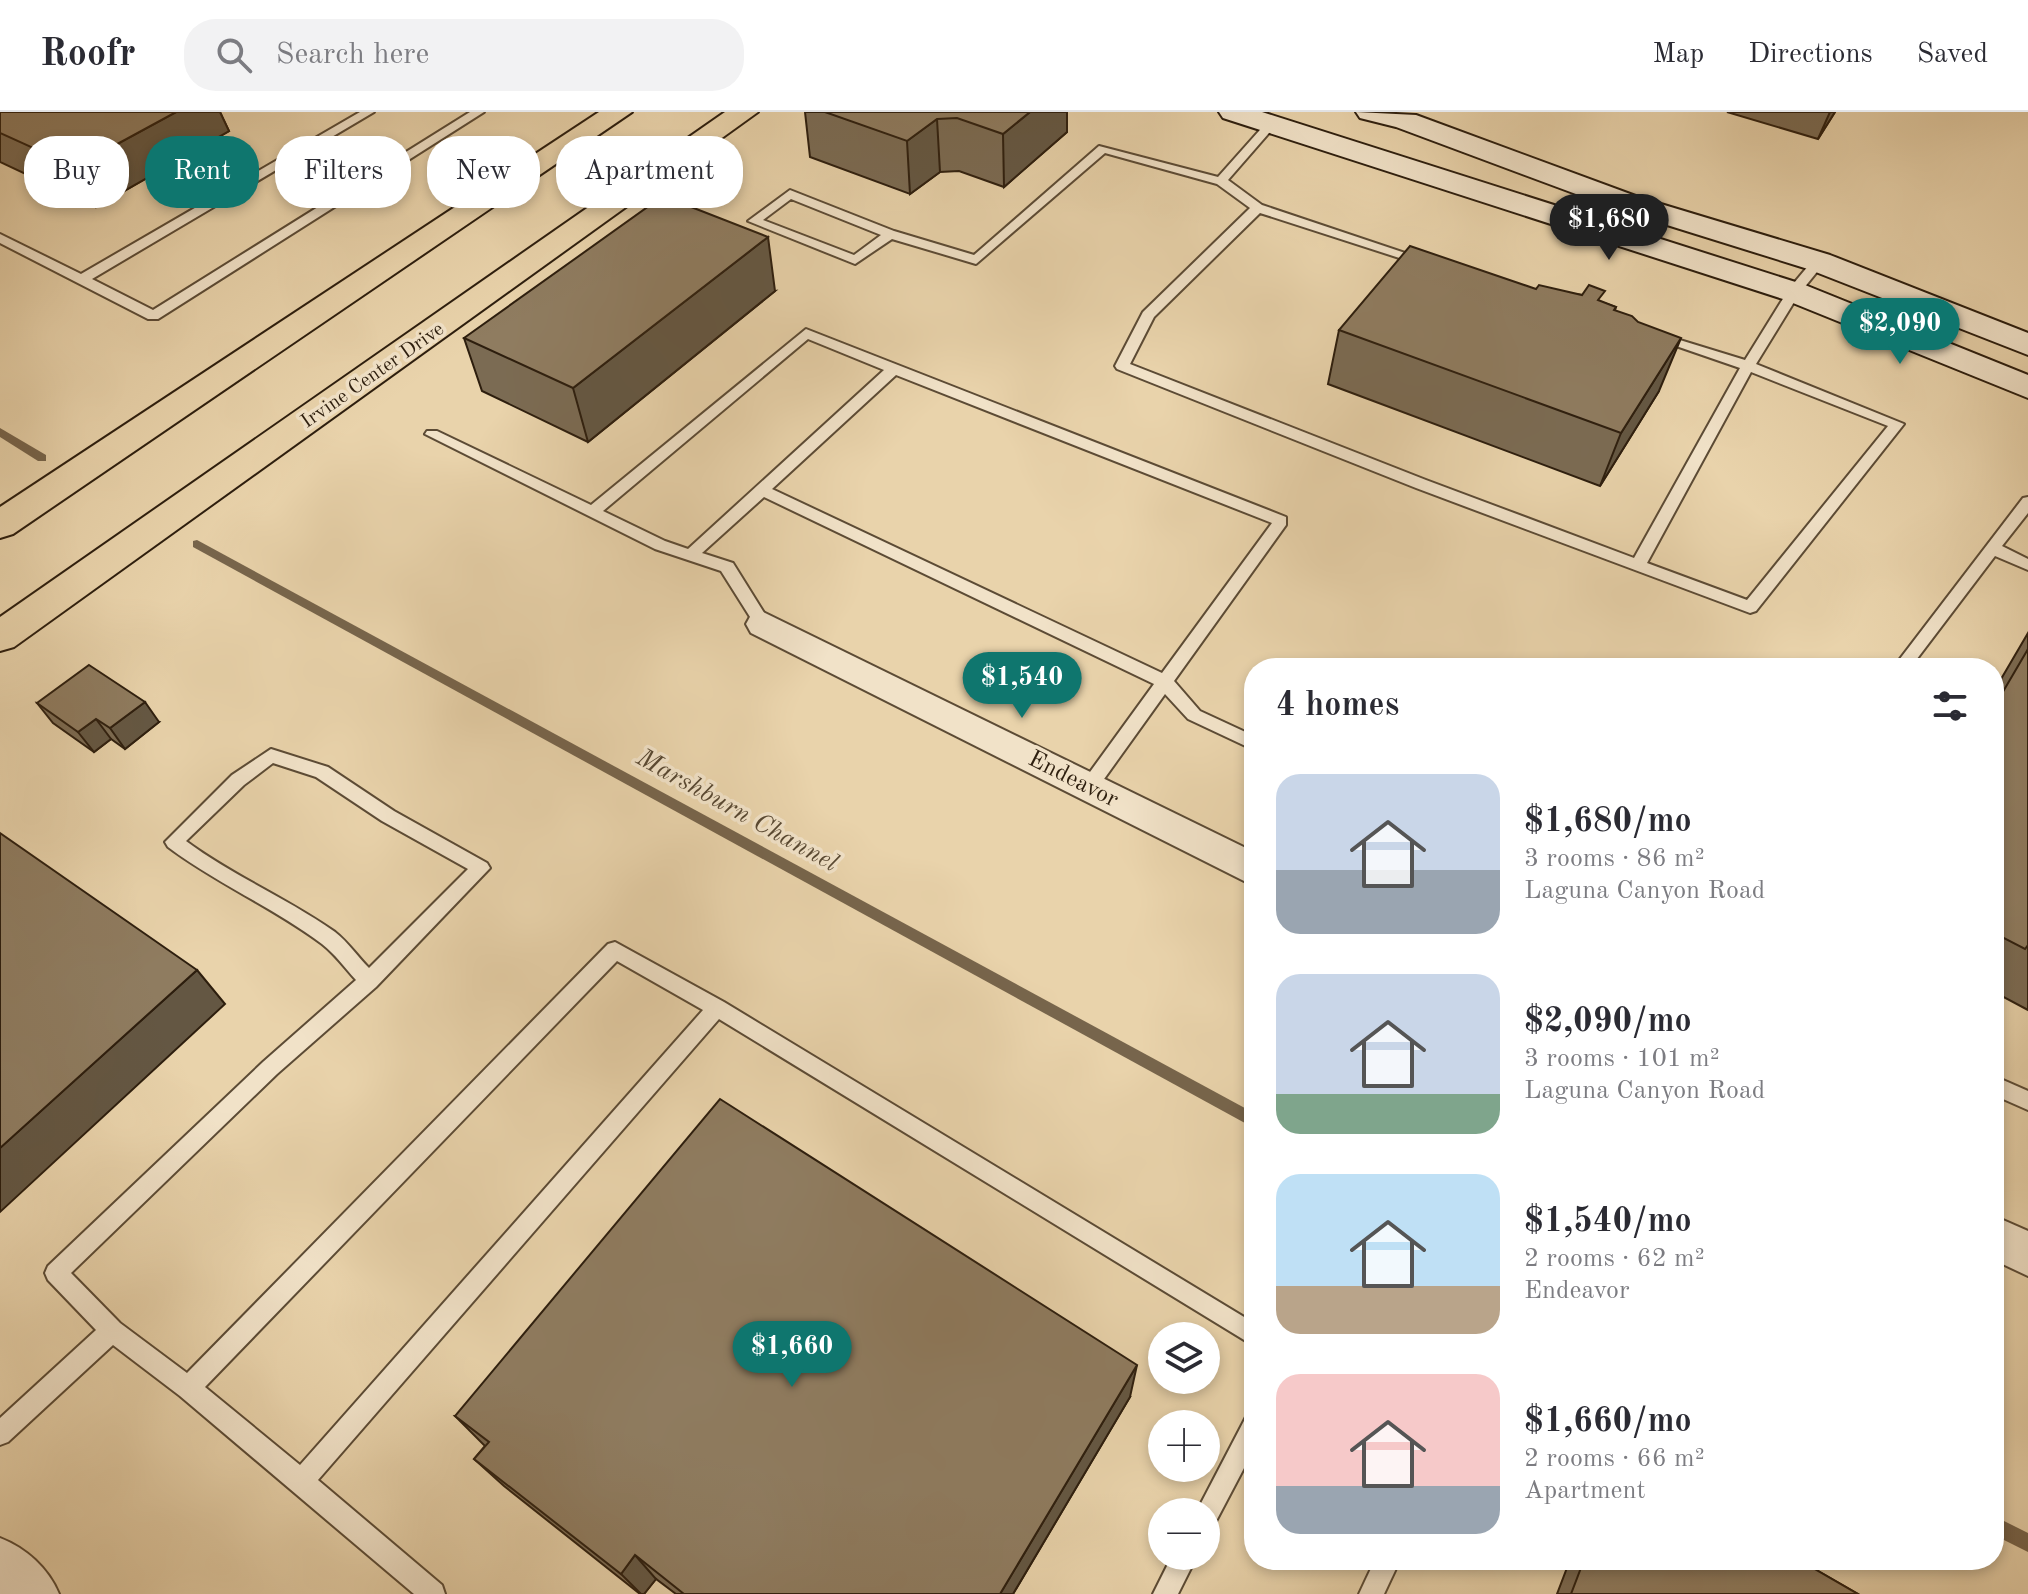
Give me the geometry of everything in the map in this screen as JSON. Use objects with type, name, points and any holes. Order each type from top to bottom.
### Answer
[{"type":"main road","points":[[0,525],[618,112]]},
{"type":"main road","name":"Irvine Center Drive","points":[[0,637],[744,112]]},
{"type":"main road","points":[[1233,112],[1794,292],[2028,387]]},
{"type":"main road","points":[[1370,112],[1406,121],[1630,204],[1819,262],[2028,345]]},
{"type":"street","name":"Endeavor","points":[[763,624],[1244,865]]},
{"type":"street","points":[[2004,1242],[2028,1254]]},
{"type":"street","points":[[0,1563],[33,1594]]},
{"type":"lane","points":[[83,279],[368,112]]},
{"type":"lane","points":[[0,238],[153,316],[478,112]]},
{"type":"lane","points":[[1221,181],[1271,124]]},
{"type":"lane","points":[[890,234],[855,260],[754,221],[790,194],[890,234],[976,260],[1103,149],[1221,181],[1258,208],[1436,265]]},
{"type":"lane","points":[[1258,208],[1148,315],[1122,366],[1750,607],[1897,424],[1748,366],[1644,333]]},
{"type":"lane","points":[[1638,565],[1748,366],[1794,292],[1819,262]]},
{"type":"lane","points":[[592,512],[806,333],[1281,521],[1088,788]]},
{"type":"lane","points":[[691,555],[894,369]]},
{"type":"lane","points":[[432,434],[660,545],[727,567],[763,624]]},
{"type":"lane","points":[[762,490],[1164,681],[1194,715],[1244,738]]},
{"type":"lane","points":[[1909,658],[2028,502]]},
{"type":"lane","points":[[1993,548],[2028,565]]},
{"type":"lane","points":[[369,981],[331,940],[279,906],[212,870],[174,842],[238,780],[271,756],[322,772],[388,816],[481,868],[369,981],[236,1100],[56,1273],[112,1331],[188,1388],[433,1594]]},
{"type":"lane","points":[[188,1388],[615,950],[717,1008],[1244,1329]]},
{"type":"lane","points":[[301,1481],[717,1008]]},
{"type":"lane","points":[[2004,1090],[2028,1101]]},
{"type":"lane","points":[[0,1434],[112,1331]]},
{"type":"lane","points":[[1216,1498],[1244,1444]]},
{"type":"lane","points":[[1165,1594],[1178,1570]]},
{"type":"lane","points":[[1371,1594],[1383,1570]]},
{"type":"building","points":[[0,112],[176,112],[129,138],[24,136],[24,144],[0,133]]},
{"type":"building","points":[[825,112],[1030,112],[1003,134],[957,118],[937,119],[907,141]]},
{"type":"building","points":[[646,208],[694,208],[768,237],[573,388],[464,338]]},
{"type":"building","points":[[1410,246],[1536,289],[1539,285],[1582,295],[1589,285],[1605,291],[1598,300],[1616,307],[1614,310],[1681,338],[1621,433],[1339,330]]},
{"type":"building","points":[[2028,649],[2028,945],[2025,949],[2004,938],[2004,690]]},
{"type":"building","points":[[89,665],[145,702],[110,728],[96,719],[78,732],[37,703]]},
{"type":"building","points":[[0,833],[197,970],[0,1148]]},
{"type":"building","points":[[720,1099],[1137,1365],[1000,1594],[684,1594],[635,1555],[621,1574],[474,1459],[489,1442],[455,1416]]},
{"type":"building","points":[[1580,1570],[1816,1570],[1858,1594],[1571,1594]]},
{"type":"waterway","name":"Marshburn Channel","points":[[0,432],[42,458]]},
{"type":"waterway","name":"Marshburn Channel","points":[[197,544],[1244,1116]]},
{"type":"waterway","name":"Marshburn Channel","points":[[2004,1530],[2028,1543]]}]
